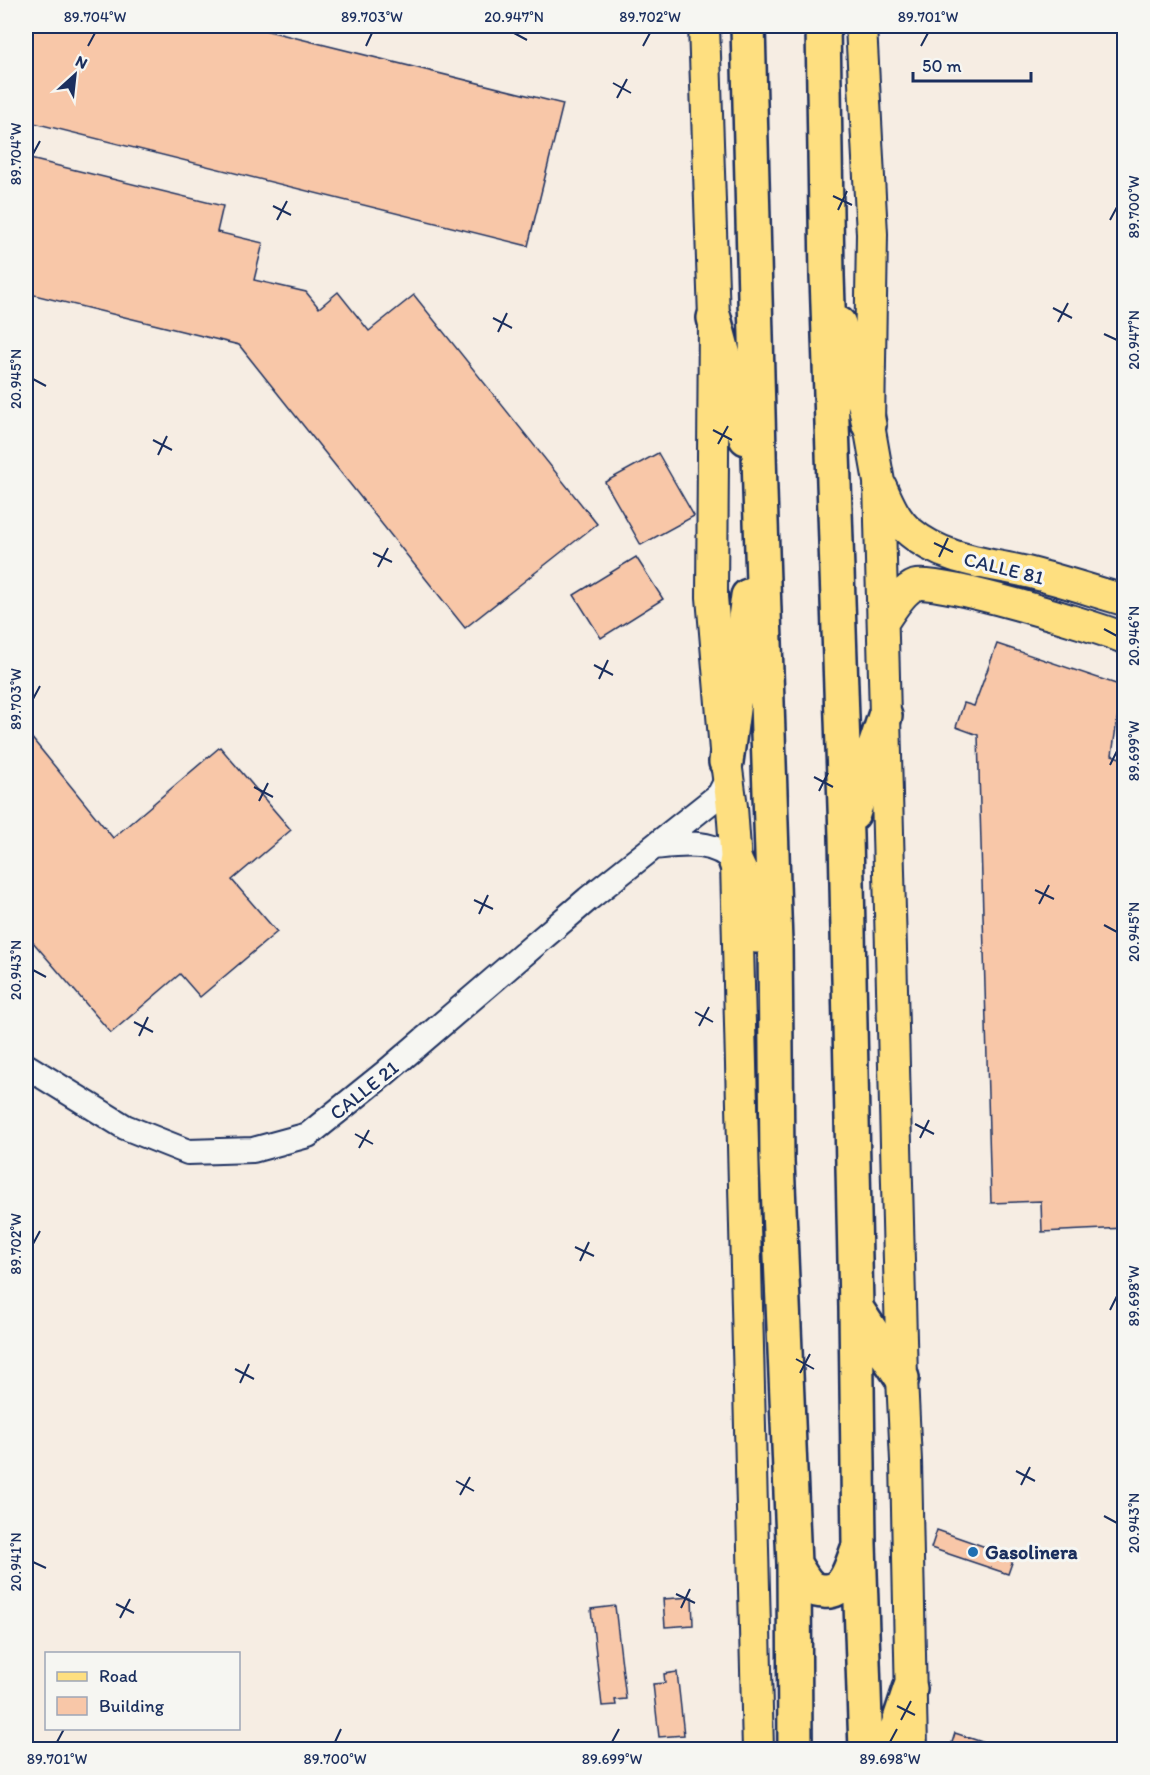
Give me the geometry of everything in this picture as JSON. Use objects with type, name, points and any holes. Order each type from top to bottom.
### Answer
[{"type":"highway","points":[[748,26],[776,1018],[777,1161],[794,1564],[795,1748]]},
{"type":"highway","points":[[823,26],[827,276],[846,836],[859,1544],[866,1749]]},
{"type":"highway","points":[[827,276],[840,330],[862,395],[869,425]]},
{"type":"highway","points":[[714,318],[760,496],[727,770]]},
{"type":"highway","points":[[846,836],[885,716]]},
{"type":"highway","points":[[736,863],[751,895],[764,1008],[768,1014],[776,1018]]},
{"type":"highway","points":[[856,1308],[902,1378]]},
{"type":"highway","points":[[794,1564],[810,1587],[817,1591],[829,1592],[839,1588],[848,1575],[859,1544]]},
{"type":"highway","points":[[890,1749],[910,1689]]},
{"type":"main road","points":[[704,26],[714,318],[712,597],[736,863],[758,1749]]},
{"type":"main road","points":[[861,26],[872,234],[869,425],[879,482],[912,1749]]},
{"type":"main road","name":"CALLE 81","points":[[879,482],[890,506],[908,531],[928,545],[947,554],[1031,573],[1125,600]]},
{"type":"main road","name":"CALLE 81","points":[[882,622],[905,593],[917,585],[930,585],[955,589],[1083,623],[1125,638]]},
{"type":"street","name":"CALLE 21","points":[[26,1066],[125,1127],[188,1152],[253,1150],[308,1135],[385,1073],[579,907],[719,795],[727,770]]},
{"type":"street","points":[[654,847],[689,843],[707,846],[729,856],[736,863]]},
{"type":"building","points":[[26,26],[248,26],[563,104],[528,246],[26,121]]},
{"type":"building","points":[[26,158],[223,206],[217,232],[263,243],[254,280],[306,292],[319,308],[338,292],[369,331],[414,295],[597,524],[465,628],[239,345],[26,293]]},
{"type":"building","points":[[658,453],[694,516],[641,545],[605,482]]},
{"type":"building","points":[[636,557],[663,599],[601,638],[574,595]]},
{"type":"building","points":[[997,644],[1122,686],[1112,755],[1125,760],[1125,1228],[1042,1232],[1041,1201],[991,1203],[978,735],[956,727],[964,703],[974,706]]},
{"type":"building","points":[[26,731],[113,838],[220,747],[291,830],[232,880],[277,932],[200,997],[180,974],[111,1033],[26,934]]},
{"type":"building","name":"Gasolinera","points":[[937,1530],[1014,1557],[1008,1574],[931,1548]]},
{"type":"building","points":[[692,1597],[693,1625],[665,1627],[663,1599]]},
{"type":"building","points":[[615,1606],[626,1699],[615,1700],[616,1705],[602,1706],[591,1609]]},
{"type":"building","points":[[677,1672],[684,1735],[659,1737],[653,1684],[665,1683],[664,1674]]},
{"type":"building","points":[[955,1733],[997,1747],[996,1749],[950,1749]]},
{"type":"place","name":"Gasolinera","points":[[973,1552]]}]
